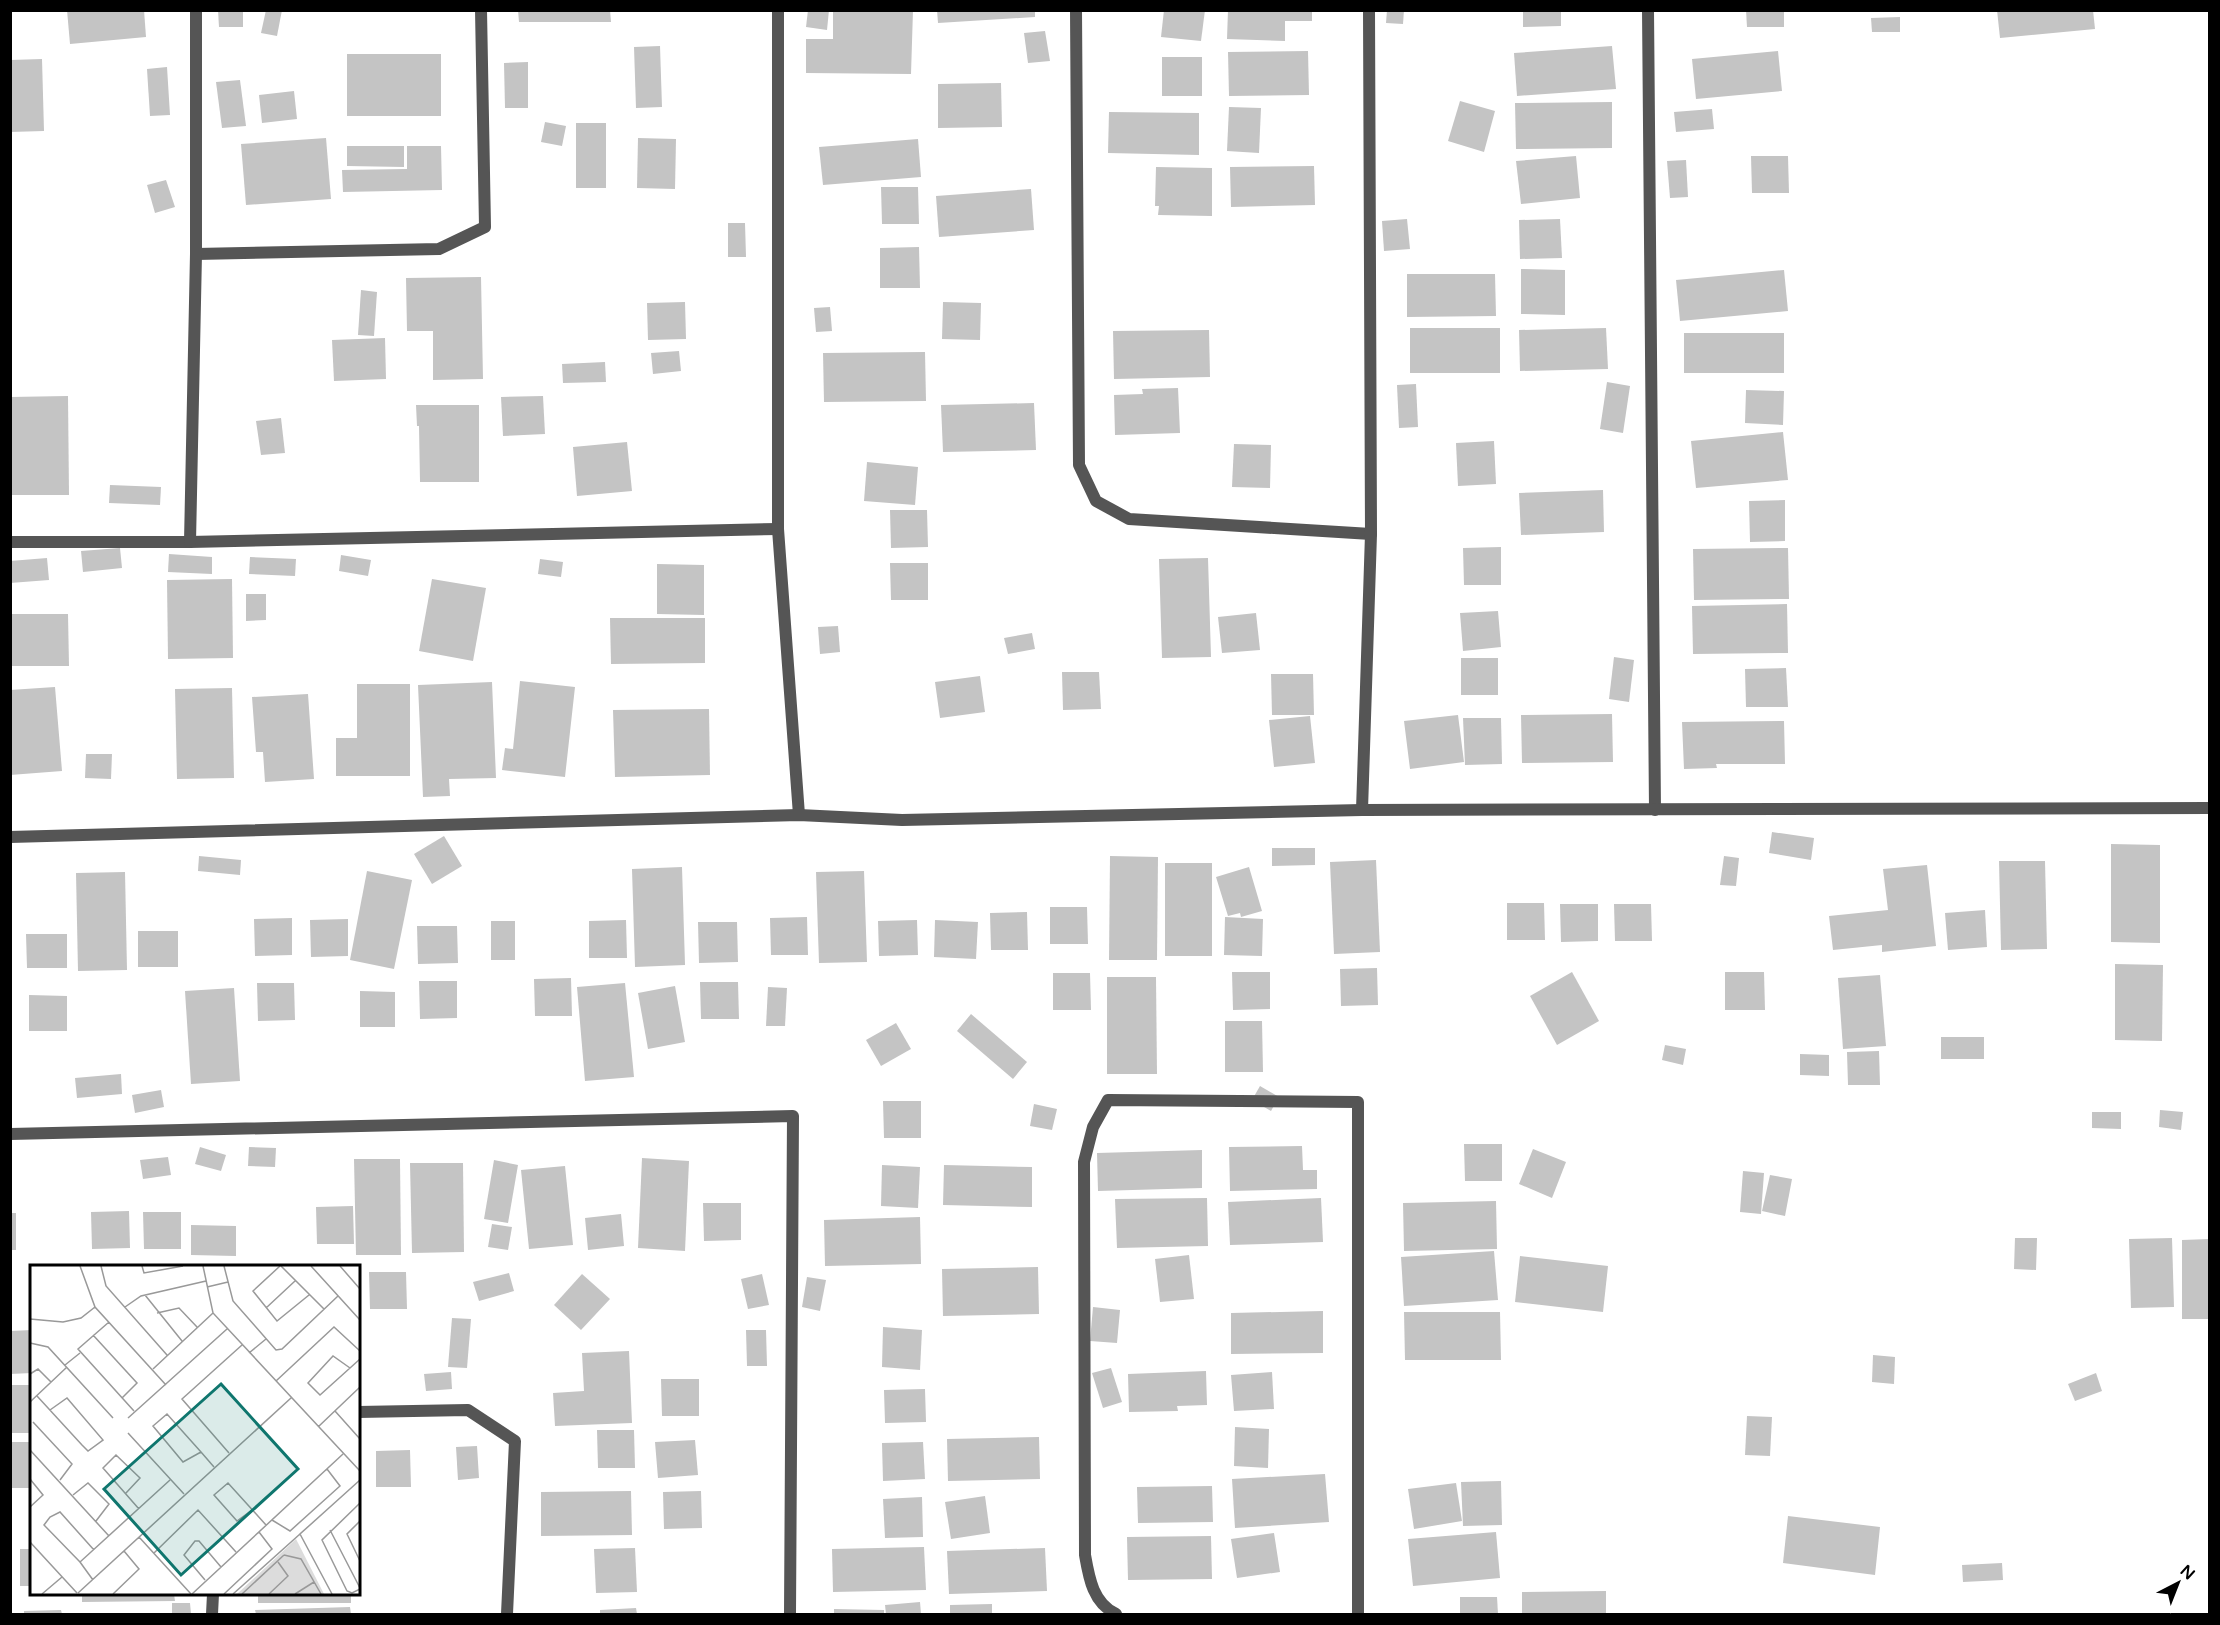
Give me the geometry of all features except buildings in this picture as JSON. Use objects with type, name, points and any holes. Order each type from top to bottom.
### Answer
[{"type":"street","points":[[190,542],[196,254],[196,10]]},
{"type":"street","points":[[196,254],[439,249],[485,227],[481,10]]},
{"type":"street","points":[[778,10],[778,529],[799,815]]},
{"type":"street","points":[[1076,10],[1079,465],[1096,501],[1129,519],[1371,534]]},
{"type":"street","points":[[1362,810],[1371,534],[1369,10]]},
{"type":"street","points":[[1648,10],[1655,810]]},
{"type":"street","points":[[10,542],[190,542],[778,529]]},
{"type":"street","points":[[10,837],[799,815],[902,820],[1362,810],[2210,808]]},
{"type":"street","points":[[1116,1614],[1097,1600],[1088,1576],[1085,1555],[1084,1162],[1093,1127],[1108,1100],[1358,1102],[1358,1614]]},
{"type":"street","points":[[10,1134],[793,1116],[790,1614]]},
{"type":"street","points":[[360,1412],[468,1410],[515,1441],[507,1614]]},
{"type":"street","points":[[212,1614],[213,1595]]}]
